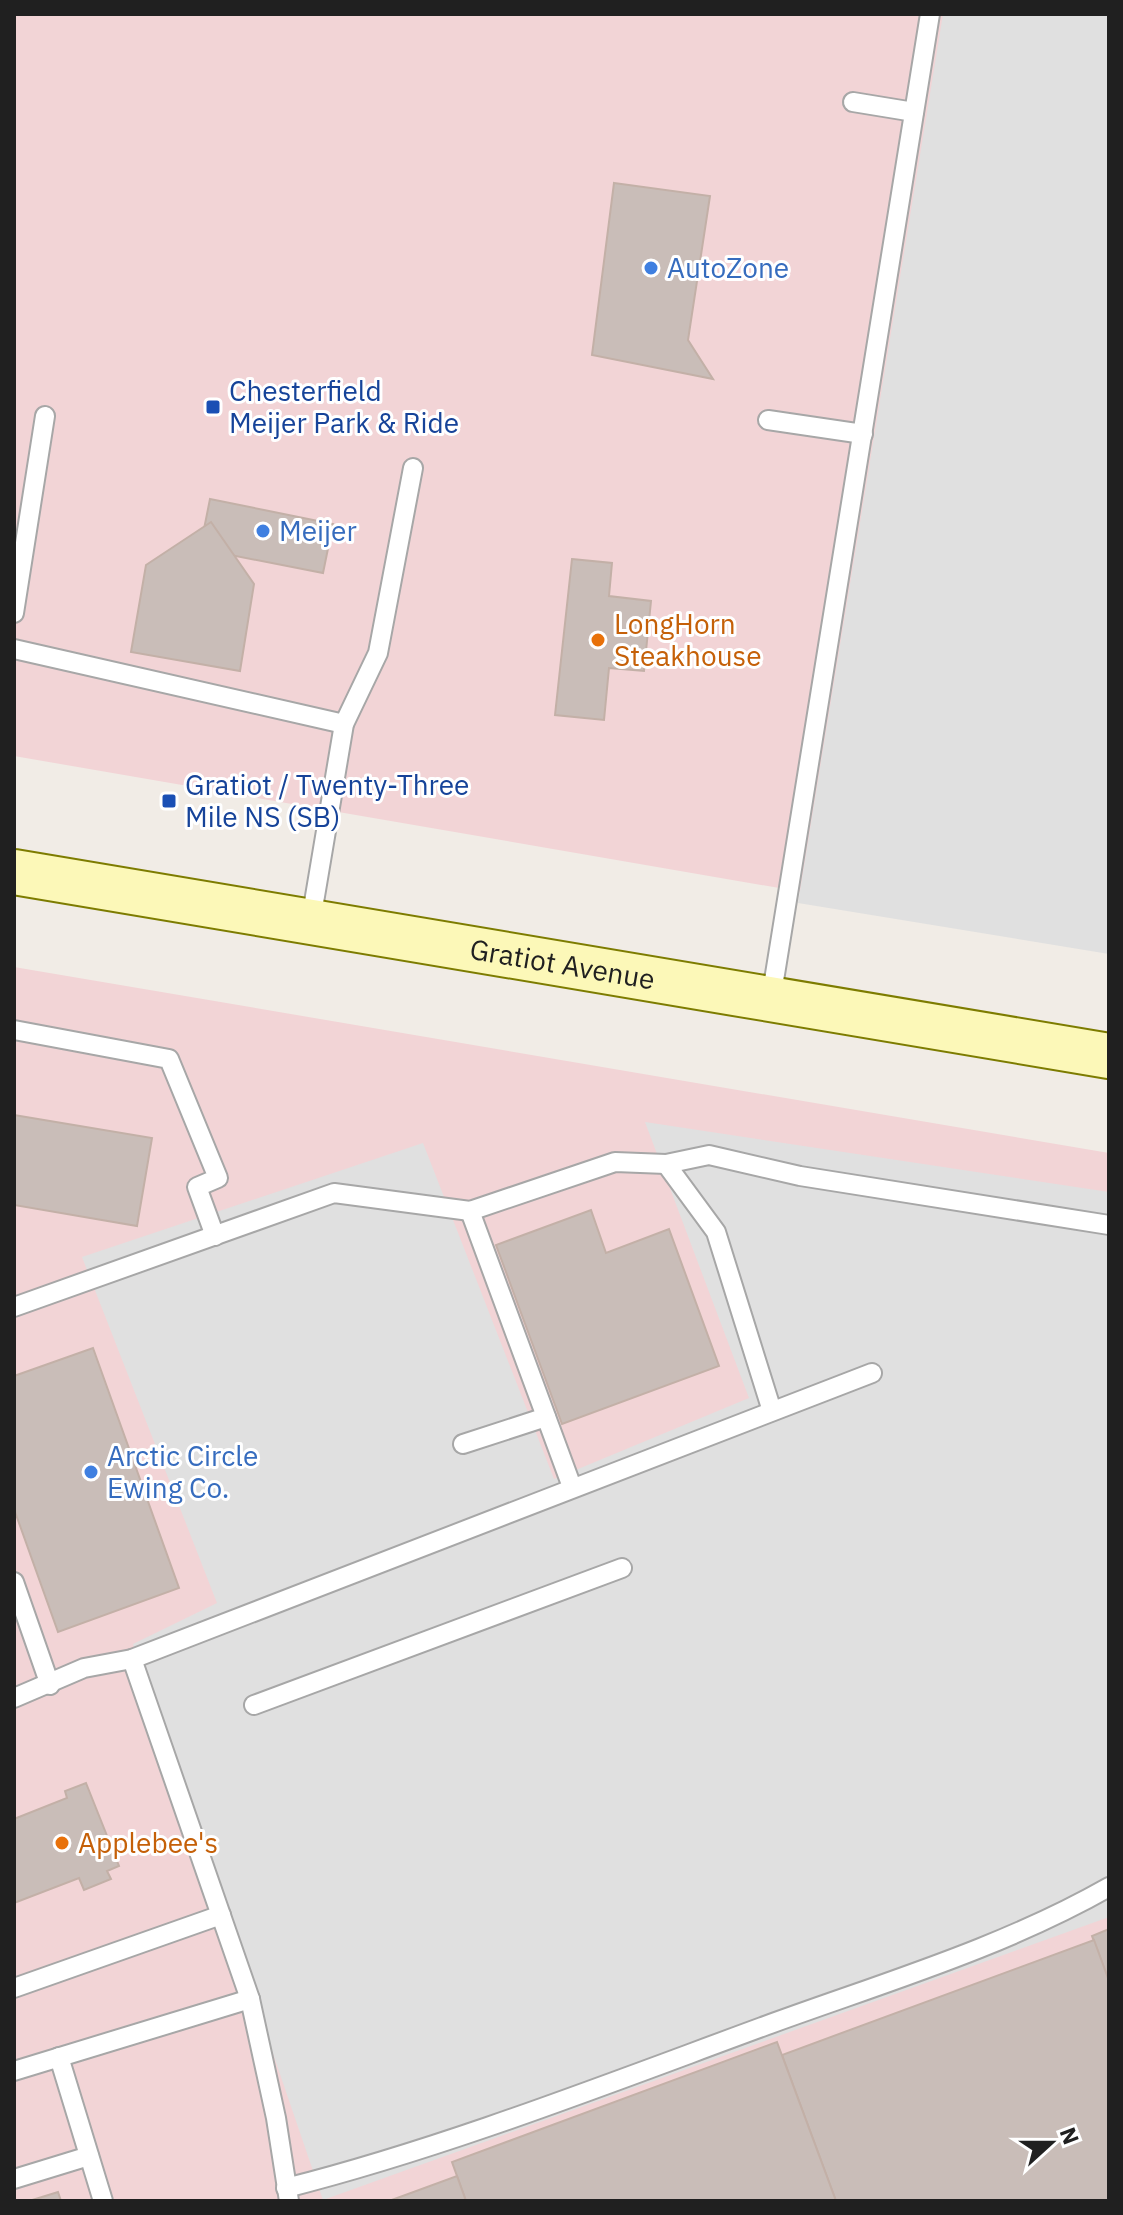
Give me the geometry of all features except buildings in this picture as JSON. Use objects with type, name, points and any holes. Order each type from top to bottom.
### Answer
[{"type":"main road","name":"Gratiot Avenue","points":[[14,872],[1109,1056]]},
{"type":"lane","points":[[771,999],[930,14]]},
{"type":"lane","points":[[853,102],[914,112]]},
{"type":"lane","points":[[14,613],[45,416]]},
{"type":"lane","points":[[768,420],[863,434]]},
{"type":"lane","points":[[311,920],[344,724],[378,653],[413,468]]},
{"type":"lane","points":[[14,649],[344,724]]},
{"type":"lane","points":[[14,1030],[169,1059],[218,1178],[197,1187],[215,1236]]},
{"type":"lane","points":[[14,1307],[334,1193],[470,1211],[615,1162],[666,1164],[709,1155],[800,1176],[1109,1225]]},
{"type":"lane","points":[[666,1164],[716,1232],[772,1411]]},
{"type":"lane","points":[[470,1211],[572,1487]]},
{"type":"lane","points":[[14,1698],[84,1668],[132,1659],[872,1373]]},
{"type":"lane","points":[[463,1444],[546,1417]]},
{"type":"lane","points":[[254,1705],[622,1568]]},
{"type":"lane","points":[[14,1582],[50,1685]]},
{"type":"lane","points":[[132,1659],[250,1999],[276,2118],[287,2194],[335,2175],[603,2086],[1033,1928],[1109,1887]]},
{"type":"lane","points":[[14,1988],[221,1915]]},
{"type":"lane","points":[[14,2071],[250,1999]]},
{"type":"lane","points":[[59,2057],[103,2201]]},
{"type":"lane","points":[[14,2179],[89,2156]]},
{"type":"shaded area","points":[[14,14],[1109,14],[1109,945],[14,756]]},
{"type":"shaded area","points":[[943,14],[1109,14],[1109,954],[798,903]]},
{"type":"shaded area","points":[[14,967],[1109,1153],[1109,2201],[14,2201]]},
{"type":"shaded area","points":[[645,1122],[1109,1192],[1109,1917],[323,2200],[133,1644],[217,1603],[82,1257],[423,1143],[554,1479],[749,1398]]},
{"type":"place","name":"AutoZone","points":[[651,268]]},
{"type":"place","name":"Chesterfield Meijer Park & Ride","points":[[213,407]]},
{"type":"place","name":"Meijer","points":[[263,531]]},
{"type":"place","name":"LongHorn Steakhouse","points":[[598,640]]},
{"type":"place","name":"Gratiot / Twenty-Three Mile NS (SB)","points":[[169,801]]},
{"type":"place","name":"Arctic Circle Ewing Co.","points":[[91,1472]]},
{"type":"place","name":"Applebee's","points":[[62,1843]]}]
